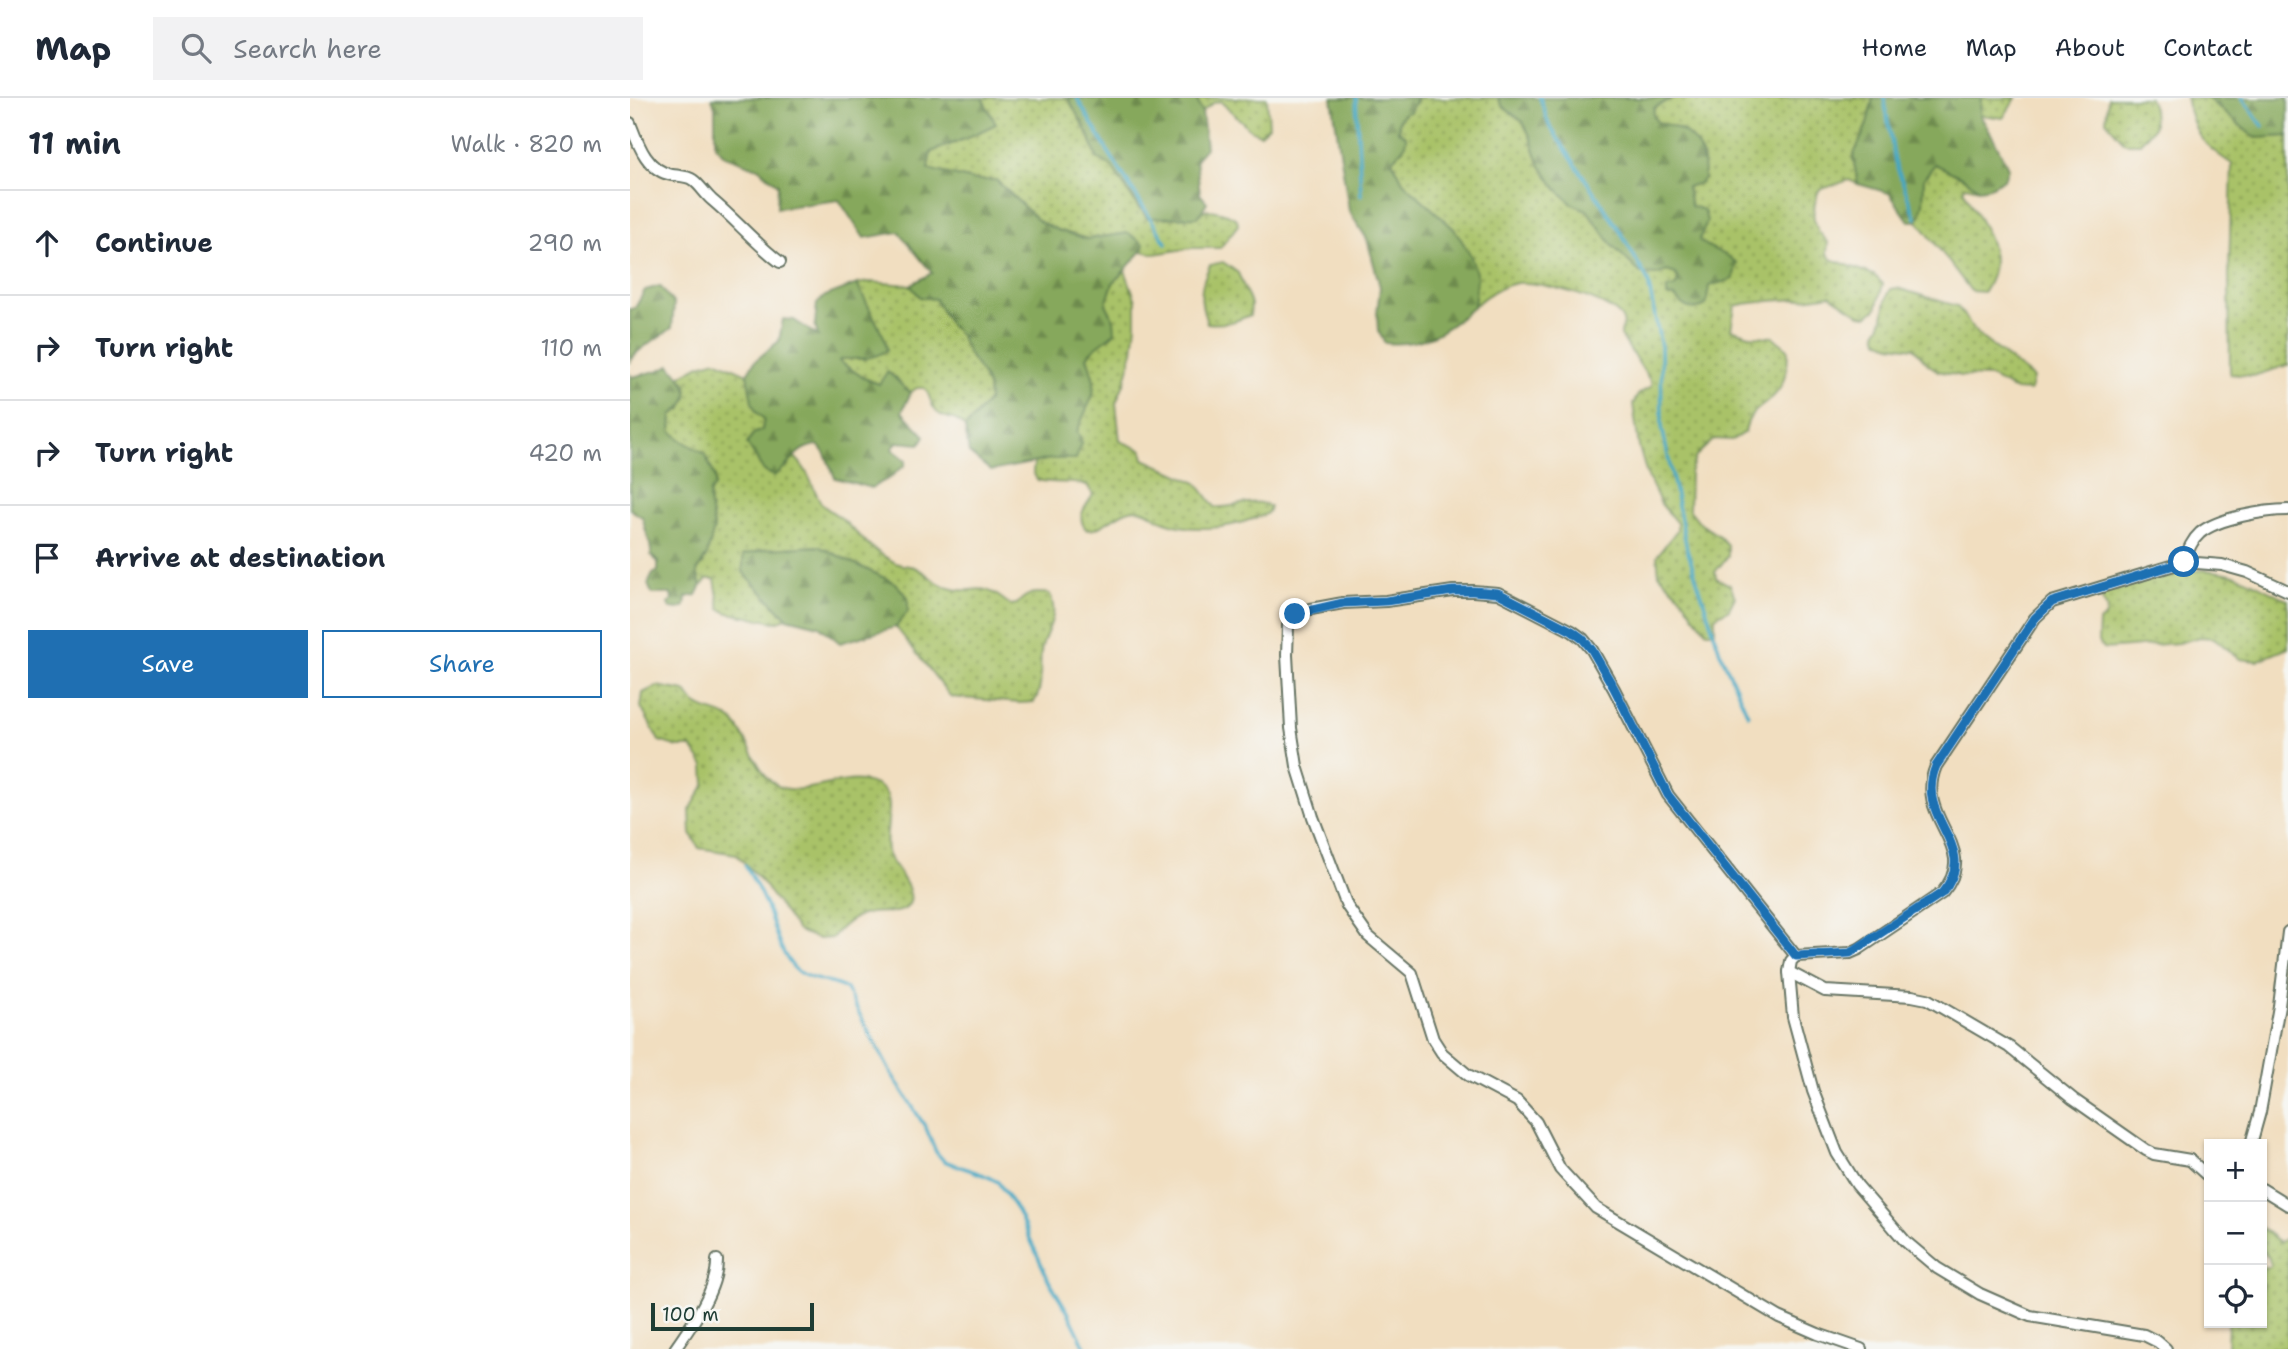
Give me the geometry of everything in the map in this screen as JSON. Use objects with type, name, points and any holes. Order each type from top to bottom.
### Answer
[{"type":"street","points":[[630,123],[650,163],[661,173],[692,178],[739,226],[751,234],[758,245],[780,262]]},
{"type":"street","points":[[2184,562],[2191,544],[2202,531],[2234,519],[2273,510],[2288,510]]},
{"type":"street","points":[[2166,1349],[2144,1335],[2030,1316],[1958,1281],[1937,1268],[1905,1241],[1857,1185],[1837,1153],[1813,1091],[1793,1017],[1789,972],[1791,961],[1796,956],[1850,953],[1942,893],[1950,884],[1957,867],[1956,855],[1934,811],[1930,795],[1931,777],[1942,755],[2035,618],[2052,602],[2184,562],[2222,565],[2247,572],[2288,591]]},
{"type":"street","points":[[1796,956],[1668,795],[1609,679],[1592,650],[1572,631],[1498,593],[1473,591],[1343,603],[1295,614],[1290,620],[1287,656],[1291,728],[1297,766],[1313,817],[1347,906],[1368,936],[1412,973],[1433,1039],[1442,1052],[1468,1075],[1517,1101],[1536,1122],[1560,1169],[1597,1208],[1779,1317],[1861,1349]]},
{"type":"street","points":[[2252,1139],[2260,1112],[2279,1006],[2288,932]]},
{"type":"street","points":[[1789,972],[1825,991],[1927,999],[2009,1048],[2146,1150],[2154,1154],[2190,1160],[2204,1173]]},
{"type":"street","points":[[2267,1192],[2288,1205]]},
{"type":"street","points":[[676,1349],[695,1321],[718,1272],[717,1260]]},
{"type":"green space","points":[[712,98],[982,98],[996,124],[931,152],[928,169],[973,180],[996,180],[1040,222],[1057,230],[1087,239],[1128,233],[1144,244],[1142,251],[1113,283],[1106,304],[1114,320],[1115,332],[1087,357],[1094,380],[1093,395],[1077,431],[1082,442],[1076,459],[1051,459],[991,471],[969,453],[965,428],[989,400],[988,387],[960,335],[950,325],[935,299],[920,297],[910,285],[932,273],[899,232],[864,238],[839,200],[777,208],[778,184],[758,168],[725,156],[715,145],[715,107]]},
{"type":"green space","points":[[982,98],[1068,98],[1090,138],[1097,158],[1111,166],[1139,209],[1171,218],[1198,217],[1204,210],[1217,211],[1237,219],[1238,225],[1220,248],[1192,248],[1154,254],[1142,251],[1143,244],[1128,233],[1087,239],[1057,230],[1040,222],[996,180],[973,180],[927,169],[931,152],[967,138],[993,118]]},
{"type":"green space","points":[[1068,98],[1196,98],[1202,112],[1206,148],[1196,159],[1200,194],[1207,202],[1198,217],[1147,218],[1111,166],[1097,158],[1090,138]]},
{"type":"green space","points":[[1196,98],[1267,98],[1269,126],[1260,134],[1252,131],[1220,101],[1202,112]]},
{"type":"green space","points":[[1332,98],[1416,98],[1410,112],[1403,114],[1399,120],[1398,131],[1406,136],[1406,140],[1402,150],[1392,160],[1403,182],[1455,230],[1470,254],[1477,276],[1474,306],[1444,330],[1423,340],[1385,343],[1378,331],[1380,287],[1367,239],[1349,211]]},
{"type":"green space","points":[[1416,98],[1498,98],[1502,106],[1523,122],[1539,163],[1572,204],[1587,210],[1613,246],[1635,268],[1656,275],[1667,271],[1676,274],[1678,280],[1675,288],[1709,286],[1730,257],[1708,248],[1698,240],[1701,230],[1690,206],[1687,187],[1699,183],[1704,158],[1681,130],[1657,122],[1653,115],[1654,108],[1672,98],[1873,98],[1867,124],[1853,157],[1858,184],[1849,180],[1819,190],[1814,205],[1814,218],[1818,230],[1828,242],[1827,253],[1831,259],[1874,275],[1883,284],[1876,309],[1867,316],[1860,315],[1830,295],[1735,306],[1731,329],[1752,336],[1773,337],[1788,349],[1788,359],[1780,388],[1751,417],[1745,432],[1732,440],[1714,439],[1696,456],[1690,473],[1689,509],[1701,524],[1728,546],[1728,556],[1715,572],[1716,578],[1730,585],[1735,597],[1729,609],[1715,617],[1715,632],[1707,632],[1683,599],[1659,574],[1657,556],[1677,530],[1677,523],[1661,504],[1647,475],[1639,447],[1633,404],[1638,395],[1651,386],[1651,382],[1621,336],[1623,321],[1607,306],[1592,299],[1557,288],[1527,283],[1511,284],[1499,289],[1474,306],[1477,276],[1455,230],[1403,182],[1392,160],[1404,148],[1400,122],[1416,103]]},
{"type":"green space","points":[[1498,98],[1672,98],[1654,108],[1653,115],[1657,122],[1687,134],[1698,147],[1704,178],[1700,183],[1687,187],[1691,206],[1704,210],[1707,221],[1699,240],[1737,263],[1733,279],[1709,286],[1706,305],[1697,308],[1689,308],[1675,297],[1667,296],[1667,288],[1675,287],[1678,281],[1676,274],[1667,271],[1656,275],[1642,274],[1635,268],[1613,246],[1587,210],[1572,204],[1556,188],[1539,163],[1523,122],[1502,106]]},
{"type":"green space","points":[[1873,98],[1981,98],[1980,115],[2008,168],[2004,179],[1990,187],[1979,189],[1964,178],[1935,164],[1924,178],[1923,204],[1918,221],[1909,221],[1889,193],[1858,184],[1853,157],[1867,124]]},
{"type":"green space","points":[[1981,98],[2016,98],[2003,118],[1980,115]]},
{"type":"green space","points":[[2108,98],[2149,98],[2153,108],[2154,127],[2140,143],[2125,143],[2106,121]]},
{"type":"green space","points":[[2186,98],[2210,99],[2255,138],[2288,136],[2288,365],[2253,376],[2230,374],[2232,164],[2200,137],[2192,121]]},
{"type":"green space","points":[[2207,98],[2288,98],[2288,136],[2255,138]]},
{"type":"green space","points":[[1935,164],[1964,178],[1979,189],[1966,186],[1963,189],[1984,227],[1993,252],[1991,278],[1984,292],[1971,291],[1918,221],[1923,204],[1924,178]]},
{"type":"green space","points":[[1223,262],[1238,273],[1251,304],[1250,315],[1229,322],[1207,323],[1202,287],[1210,265]]},
{"type":"green space","points":[[1125,270],[1136,301],[1136,324],[1133,351],[1116,403],[1120,441],[1142,450],[1144,459],[1197,483],[1215,507],[1264,504],[1270,507],[1265,515],[1233,525],[1198,528],[1162,521],[1144,511],[1134,509],[1087,530],[1083,526],[1082,517],[1084,508],[1093,495],[1087,485],[1037,480],[1033,472],[1034,462],[1051,459],[1076,431],[1093,395],[1094,380],[1087,357],[1114,320],[1106,304],[1113,283]]},
{"type":"green space","points":[[869,282],[910,285],[920,297],[935,299],[950,325],[960,335],[988,387],[989,400],[965,428],[958,421],[936,411],[924,388],[911,392],[905,390],[896,377],[879,384],[864,378],[839,361],[864,359],[885,339],[857,284]]},
{"type":"green space","points":[[857,284],[885,339],[887,350],[871,357],[839,361],[864,378],[879,384],[887,372],[894,377],[911,392],[902,412],[925,436],[920,444],[897,442],[892,449],[906,460],[905,465],[871,488],[835,478],[825,454],[818,445],[803,449],[774,476],[764,471],[747,444],[753,434],[762,430],[764,419],[756,412],[752,402],[747,374],[755,361],[779,341],[783,319],[794,320],[818,336],[815,325],[817,303],[825,296]]},
{"type":"green space","points":[[660,286],[674,304],[672,328],[643,348],[630,361],[630,309],[635,308],[645,290]]},
{"type":"green space","points":[[1897,288],[1957,306],[1978,335],[2033,378],[2030,391],[2015,390],[1990,377],[1961,376],[1938,371],[1914,348],[1878,340],[1876,332],[1882,322],[1886,299],[1891,289]]},
{"type":"green space","points":[[716,360],[747,374],[754,404],[764,419],[762,430],[787,468],[794,456],[807,473],[822,504],[879,553],[896,563],[918,569],[946,587],[956,590],[983,589],[999,596],[1010,605],[1017,604],[1032,594],[1050,594],[1053,616],[1042,647],[1040,688],[1034,702],[951,697],[896,627],[908,611],[907,597],[895,583],[818,546],[767,549],[769,599],[787,618],[775,622],[720,609],[715,579],[707,579],[701,587],[697,571],[703,564],[714,528],[705,454],[671,431],[672,415],[682,409],[687,384],[680,376]]},
{"type":"green space","points":[[670,365],[687,390],[685,402],[672,415],[671,431],[705,454],[715,477],[715,486],[710,492],[709,500],[714,528],[707,555],[697,571],[701,587],[697,595],[686,597],[685,606],[679,609],[670,608],[668,604],[672,600],[671,594],[652,594],[648,584],[653,574],[658,571],[658,562],[651,555],[643,518],[630,509],[630,374],[632,377]]},
{"type":"green space","points":[[818,546],[895,583],[908,597],[908,611],[896,627],[840,643],[819,626],[787,618],[743,572],[743,555],[767,549]]},
{"type":"green space","points":[[2205,570],[2239,577],[2288,600],[2288,648],[2257,661],[2240,659],[2214,638],[2200,637],[2178,643],[2104,649],[2098,642],[2099,622],[2106,616],[2107,609],[2101,598],[2104,592],[2181,571]]},
{"type":"green space","points":[[657,686],[685,691],[699,706],[733,721],[767,778],[783,788],[807,788],[859,781],[882,789],[889,802],[886,847],[908,888],[910,901],[907,907],[900,911],[859,916],[844,925],[832,938],[819,939],[798,931],[758,877],[736,854],[699,848],[691,834],[690,810],[705,784],[704,766],[691,747],[678,747],[659,741],[641,707],[643,693]]},
{"type":"green space","points":[[2267,1232],[2280,1242],[2288,1237],[2288,1349],[2227,1349],[2228,1328],[2267,1328]]},
{"type":"waterway","points":[[1077,98],[1166,243]]},
{"type":"waterway","points":[[1356,98],[1361,195]]},
{"type":"waterway","points":[[1540,98],[1549,125],[1620,231],[1648,281],[1661,347],[1662,427],[1687,549],[1720,652],[1748,715]]},
{"type":"waterway","points":[[1884,98],[1895,162],[1916,218]]},
{"type":"waterway","points":[[2242,98],[2263,126]]},
{"type":"waterway","points":[[745,865],[763,899],[789,962],[806,976],[846,989],[891,1073],[926,1128],[936,1152],[944,1161],[998,1182],[1018,1212],[1049,1281],[1086,1349]]},
{"type":"route","points":[[1295,614],[1343,603],[1473,591],[1498,593],[1572,631],[1592,650],[1668,795],[1796,956],[1850,953],[1942,893],[1950,884],[1957,867],[1956,855],[1934,811],[1930,795],[1931,777],[1976,704],[2035,618],[2052,602],[2116,585],[2184,562]]}]
